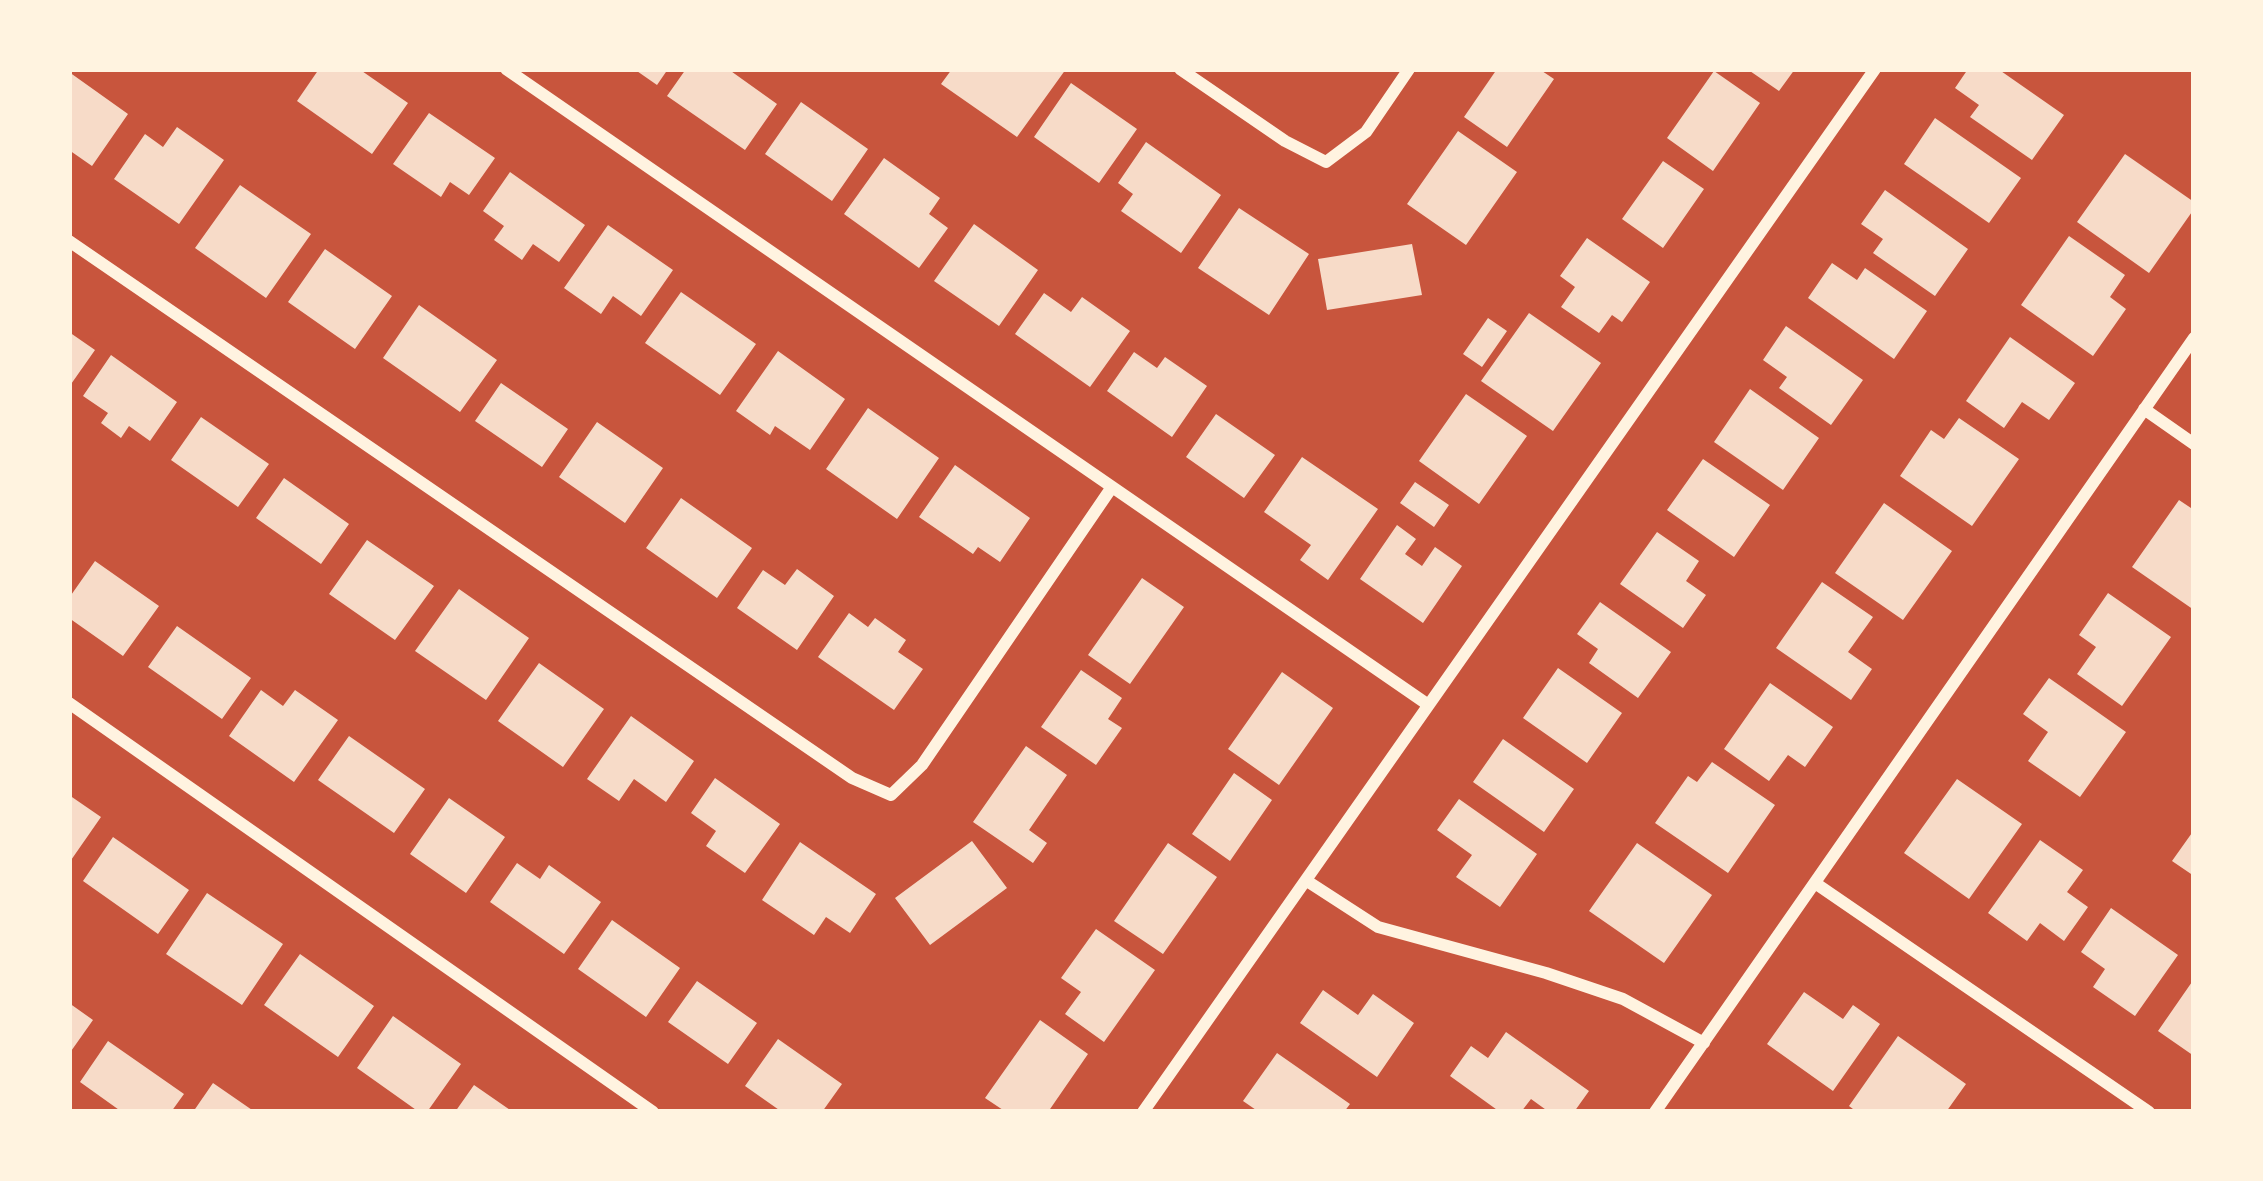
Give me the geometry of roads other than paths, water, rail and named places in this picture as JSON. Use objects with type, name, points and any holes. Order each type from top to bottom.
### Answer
[{"type":"street","points":[[506,69],[1427,704]]},
{"type":"street","points":[[1180,69],[1285,141],[1326,163],[1366,132],[1409,69]]},
{"type":"street","points":[[1143,1112],[1875,69]]},
{"type":"street","points":[[69,241],[852,778],[891,795],[922,765],[1112,487]]},
{"type":"street","points":[[1655,1112],[2194,338]]},
{"type":"street","points":[[2144,410],[2194,444]]},
{"type":"street","points":[[69,703],[653,1112]]},
{"type":"street","points":[[1307,880],[1378,927],[1623,999],[1704,1043]]},
{"type":"street","points":[[1815,883],[2149,1112]]}]
